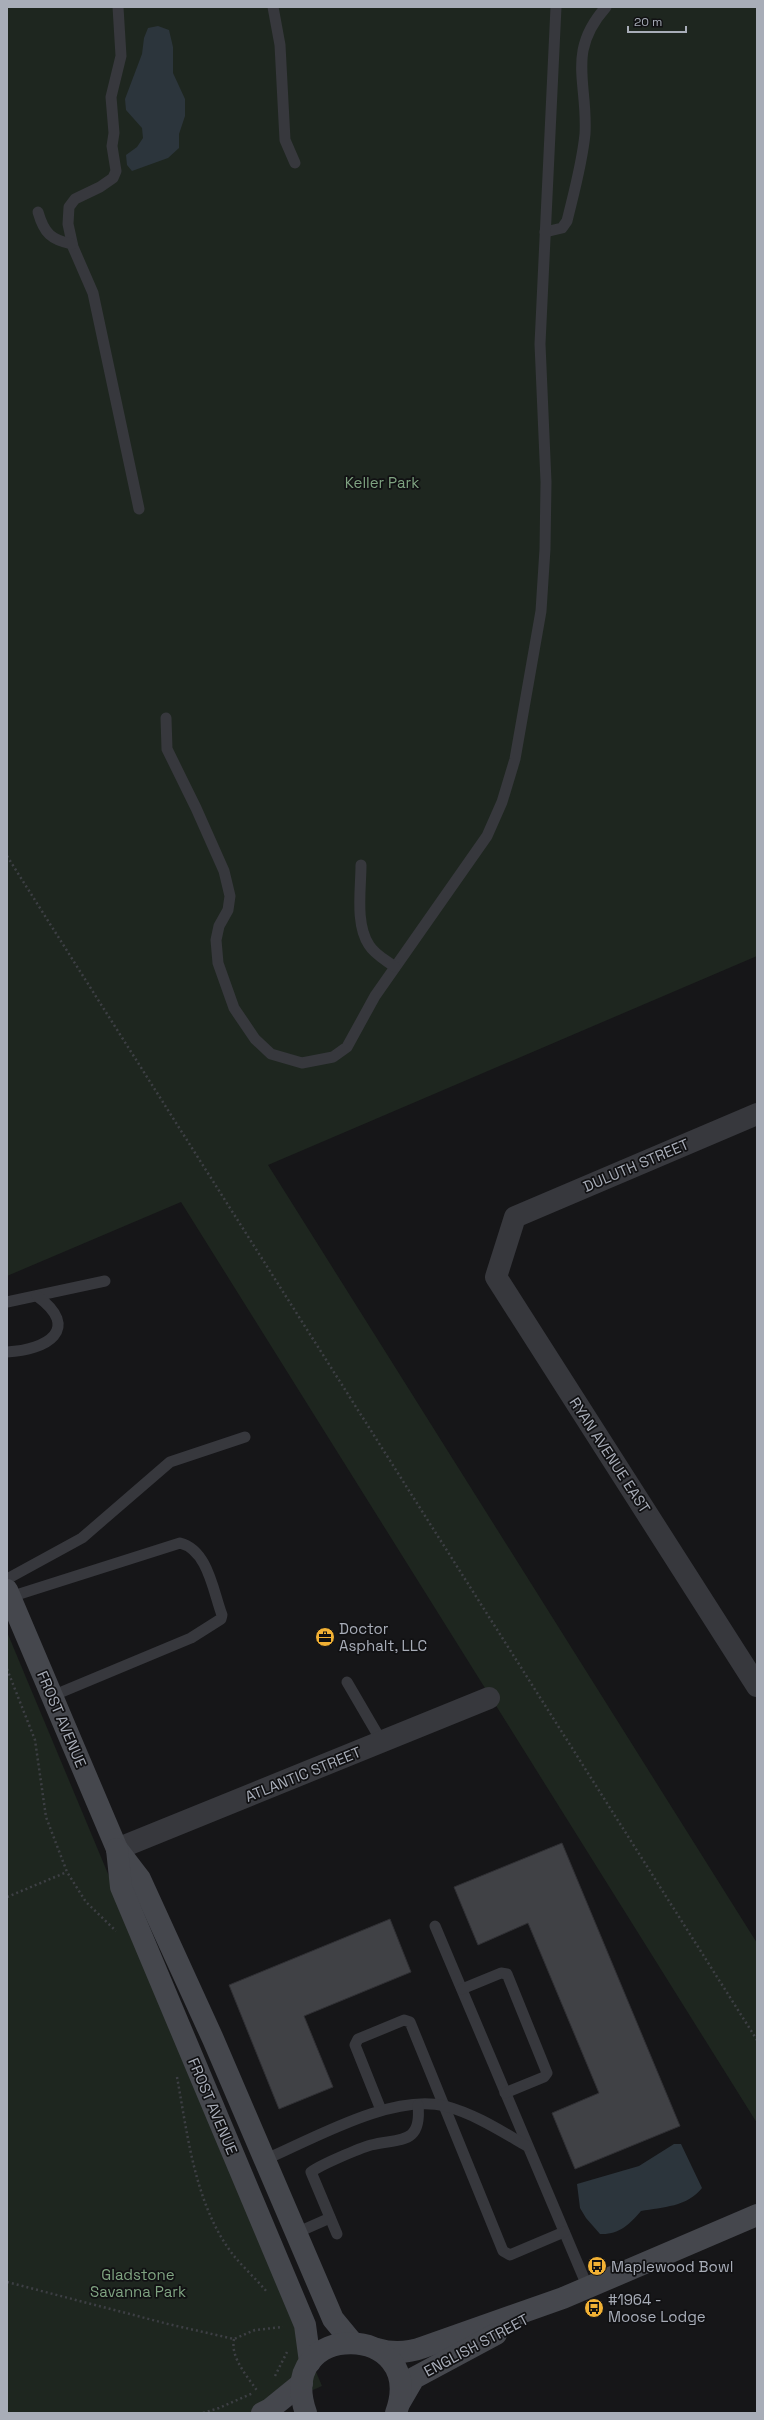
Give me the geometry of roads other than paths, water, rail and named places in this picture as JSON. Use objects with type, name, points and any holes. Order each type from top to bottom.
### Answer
[{"type":"street","name":"DULUTH STREET","points":[[515,1217],[757,1114]]},
{"type":"street","name":"RYAN AVENUE EAST","points":[[515,1217],[496,1277],[757,1686]]},
{"type":"street","name":"FROST AVENUE","points":[[8,1588],[117,1849],[140,1879],[333,2319],[352,2342]]},
{"type":"street","name":"ATLANTIC STREET","points":[[117,1849],[489,1698]]},
{"type":"street","name":"FROST AVENUE","points":[[117,1849],[121,1887],[305,2326],[310,2362]]},
{"type":"street","name":"ENGLISH STREET","points":[[352,2342],[365,2344],[389,2353],[412,2352],[588,2288],[757,2215]]},
{"type":"street","name":"ENGLISH STREET","points":[[398,2408],[414,2378],[426,2370],[562,2298]]},
{"type":"street","points":[[306,2413],[302,2400],[302,2382],[310,2362],[322,2351],[336,2344],[352,2342]]},
{"type":"street","points":[[377,2349],[389,2359],[397,2372],[400,2387],[398,2408]]},
{"type":"street","points":[[262,2413],[270,2409],[302,2382]]},
{"type":"lane","points":[[118,7],[121,56],[111,97],[114,133],[112,146],[116,171],[113,178],[100,187],[74,199],[69,207],[68,224],[72,244],[93,293],[139,509]]},
{"type":"lane","points":[[273,7],[280,45],[285,140],[295,163]]},
{"type":"lane","points":[[166,718],[167,749],[196,808],[224,871],[230,896],[228,910],[219,926],[216,940],[218,963],[234,1008],[255,1039],[271,1054],[286,1060],[302,1063],[333,1057],[347,1047],[364,1015],[395,967],[487,836],[502,802],[515,758],[541,611],[545,549],[546,482],[540,344],[556,7]]},
{"type":"lane","points":[[545,232],[562,228],[567,221],[583,148],[585,132],[582,60],[584,43],[588,30],[606,7]]},
{"type":"lane","points":[[38,212],[42,226],[56,241],[72,244]]},
{"type":"lane","points":[[361,865],[363,931],[368,944],[376,954],[395,967]]},
{"type":"lane","points":[[7,1302],[105,1281]]},
{"type":"lane","points":[[7,1352],[30,1348],[54,1338],[59,1328],[55,1313],[50,1305],[37,1296]]},
{"type":"lane","points":[[8,1588],[82,1538],[170,1462],[245,1437]]},
{"type":"lane","points":[[8,1588],[180,1543],[194,1548],[203,1560],[222,1615],[221,1619],[191,1638],[52,1696]]},
{"type":"lane","points":[[347,1682],[382,1742]]},
{"type":"lane","points":[[435,1926],[588,2288]]},
{"type":"lane","points":[[462,1989],[501,1973],[507,1974],[547,2073],[544,2077],[506,2093]]},
{"type":"lane","points":[[381,2110],[355,2045],[358,2039],[404,2020],[410,2022],[505,2254],[510,2255],[564,2232]]},
{"type":"lane","points":[[264,2160],[381,2110],[418,2105],[444,2106],[477,2118],[527,2146]]},
{"type":"lane","points":[[336,2234],[311,2172],[371,2145],[393,2143],[408,2137],[418,2127],[420,2119],[418,2105]]},
{"type":"lane","points":[[296,2233],[330,2218]]},
{"type":"place","name":"Doctor Asphalt, LLC","points":[[325,1637]]},
{"type":"place","name":"Maplewood Bowl","points":[[597,2266]]},
{"type":"place","name":"#1964 - Moose Lodge","points":[[594,2308]]},
{"type":"park label","name":"Keller Park","points":[[382,482]]},
{"type":"park label","name":"Gladstone Savanna Park","points":[[138,2282]]}]
